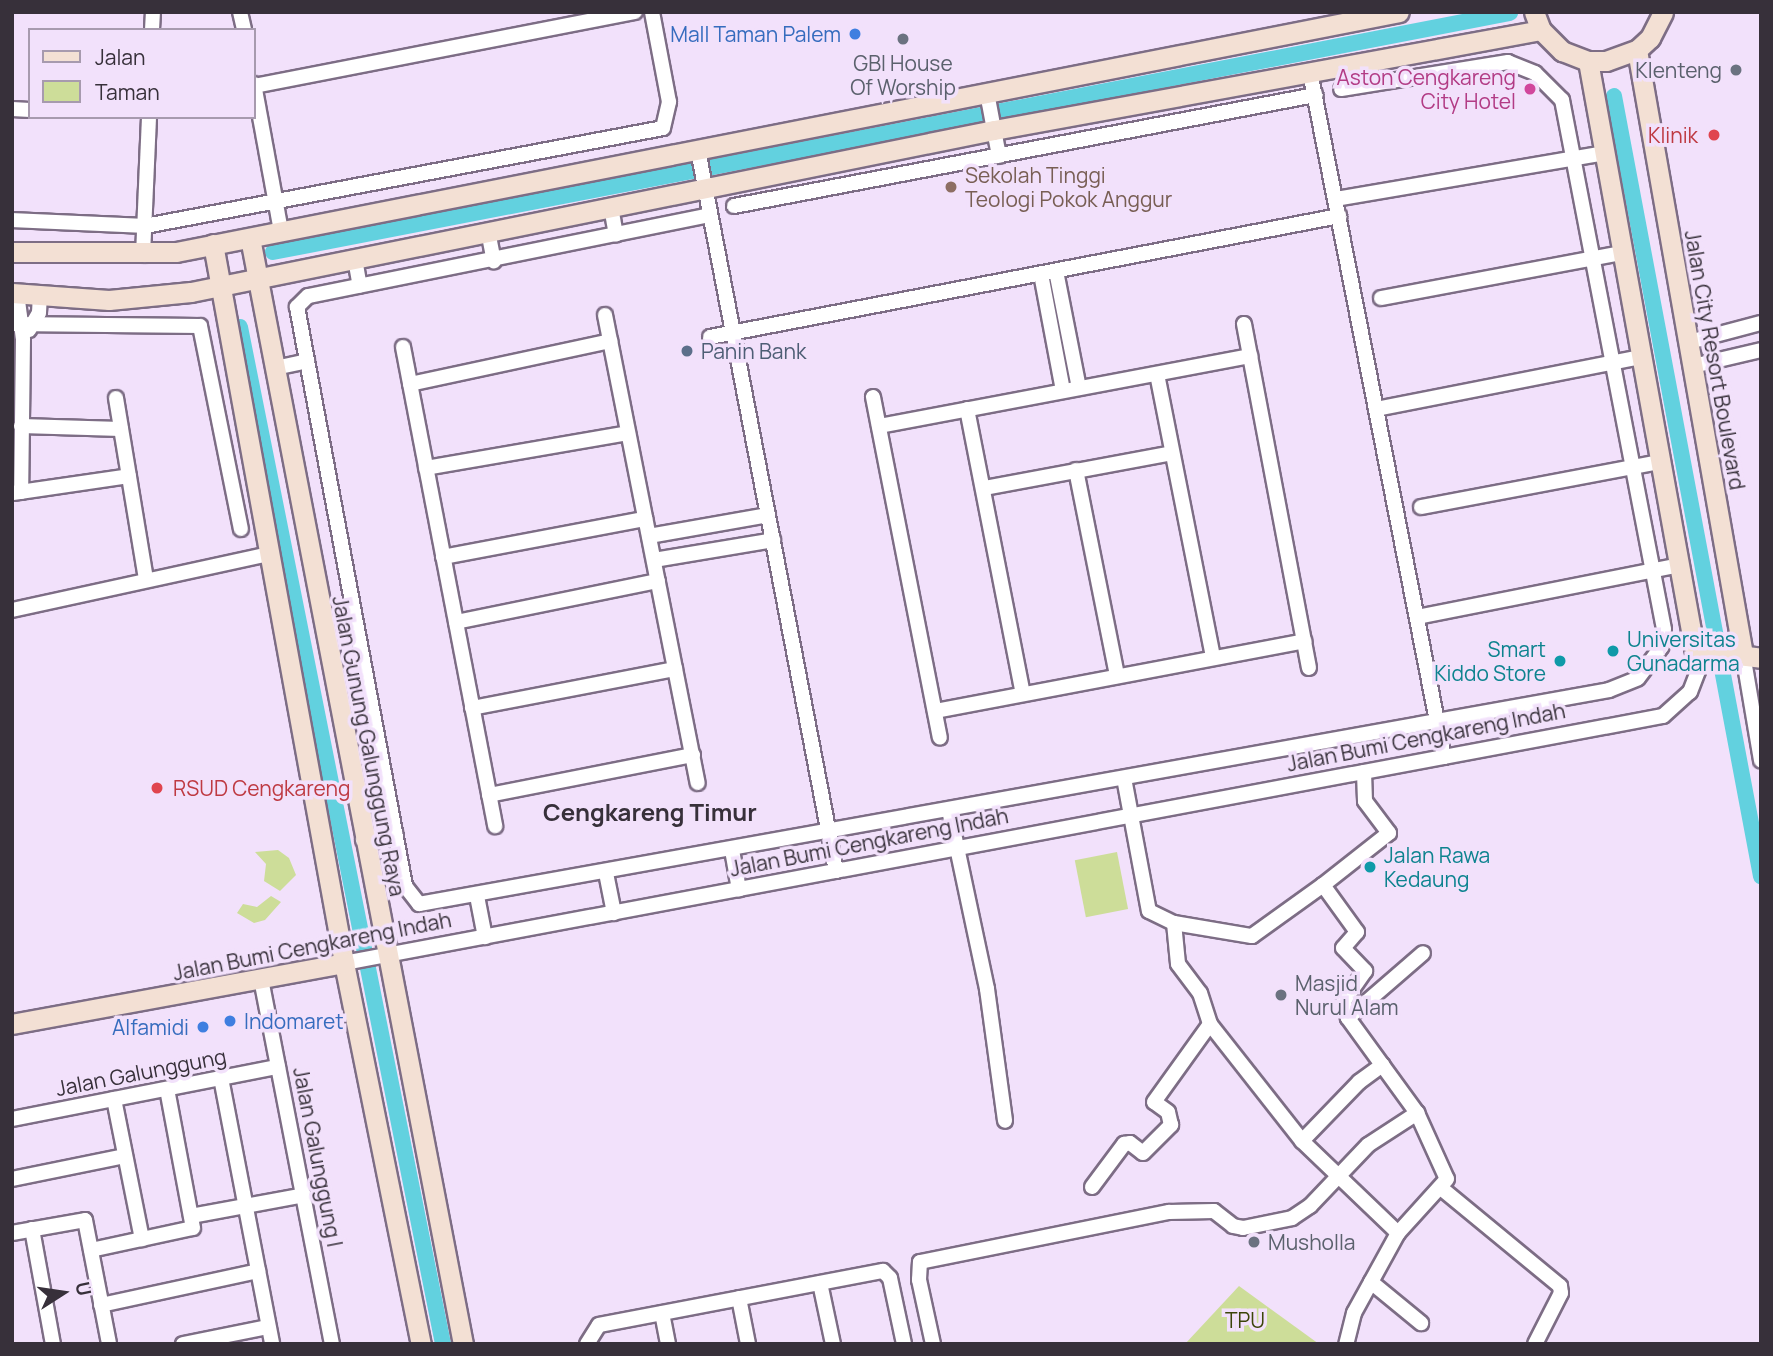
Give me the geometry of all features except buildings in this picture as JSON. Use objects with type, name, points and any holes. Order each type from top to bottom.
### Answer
[{"type":"street","points":[[256,85],[635,12]]},
{"type":"street","points":[[12,220],[145,226],[663,128],[669,102],[652,12]]},
{"type":"street","points":[[12,252],[144,255],[250,238],[988,99],[1399,12]]},
{"type":"street","points":[[129,476],[17,493],[23,339],[15,293],[148,299],[611,207],[704,184],[993,126],[1165,99],[1310,72],[1538,21],[1562,51],[1588,61],[1606,61],[1637,50],[1650,38],[1663,12]]},
{"type":"street","name":"Jalan City Resort Boulevard","points":[[1637,50],[1745,656],[1761,760]]},
{"type":"street","points":[[1588,61],[1679,565],[1703,657],[1745,656]]},
{"type":"street","points":[[710,215],[301,299],[297,307],[405,886],[413,900],[426,905],[606,873],[1621,687],[1638,678],[1661,647],[1664,629],[1655,570],[1562,100],[1535,73],[1508,62],[1341,89]]},
{"type":"street","points":[[1310,72],[1444,757]]},
{"type":"street","points":[[256,95],[281,231]]},
{"type":"street","points":[[734,206],[1315,95]]},
{"type":"street","points":[[988,99],[999,156]]},
{"type":"street","points":[[1165,99],[1170,123]]},
{"type":"street","points":[[144,255],[149,119]]},
{"type":"street","points":[[1336,199],[1604,153]]},
{"type":"street","points":[[698,154],[835,871]]},
{"type":"street","points":[[611,207],[616,235]]},
{"type":"street","points":[[710,337],[1339,216]]},
{"type":"street","points":[[488,232],[494,261]]},
{"type":"street","name":"Jalan Gunung Galunggung Raya","points":[[250,238],[363,840],[382,956],[463,1344]]},
{"type":"street","points":[[213,244],[269,554],[421,1344]]},
{"type":"street","points":[[1381,298],[1622,253]]},
{"type":"street","points":[[355,259],[360,286]]},
{"type":"street","points":[[1056,271],[1079,387]]},
{"type":"street","points":[[1041,274],[1063,390]]},
{"type":"street","points":[[21,324],[40,295]]},
{"type":"street","points":[[605,315],[698,783]]},
{"type":"street","points":[[21,324],[196,324],[203,329],[242,529]]},
{"type":"street","points":[[1244,324],[1309,668]]},
{"type":"street","points":[[1689,342],[1761,324]]},
{"type":"street","points":[[410,384],[610,341]]},
{"type":"street","points":[[403,347],[495,826]]},
{"type":"street","points":[[1693,366],[1761,350]]},
{"type":"street","points":[[879,426],[1250,356]]},
{"type":"street","points":[[1376,409],[1642,357]]},
{"type":"street","points":[[275,368],[307,361]]},
{"type":"street","points":[[1157,374],[1213,658]]},
{"type":"street","points":[[214,386],[237,381]]},
{"type":"street","points":[[873,397],[940,737]]},
{"type":"street","points":[[116,398],[146,580]]},
{"type":"street","points":[[967,409],[1023,694]]},
{"type":"street","points":[[21,426],[121,429]]},
{"type":"street","points":[[426,468],[628,433]]},
{"type":"street","points":[[984,488],[1172,453]]},
{"type":"street","points":[[1421,507],[1660,462]]},
{"type":"street","points":[[1076,470],[1117,676]]},
{"type":"street","points":[[649,536],[768,515]]},
{"type":"street","points":[[443,557],[645,519]]},
{"type":"street","points":[[654,561],[773,540]]},
{"type":"street","points":[[12,610],[269,554]]},
{"type":"street","points":[[1417,617],[1679,565]]},
{"type":"street","points":[[456,622],[658,581]]},
{"type":"street","points":[[935,711],[1304,641]]},
{"type":"street","name":"Jalan Bumi Cengkareng Indah","points":[[12,1024],[1663,716],[1690,692],[1703,657]]},
{"type":"street","points":[[472,708],[676,669]]},
{"type":"street","points":[[489,795],[693,755]]},
{"type":"street","points":[[1124,778],[1132,816],[1139,879],[1149,911],[1174,923],[1252,936],[1389,833],[1366,801],[1364,772]]},
{"type":"street","points":[[949,810],[987,989],[1005,1121]]},
{"type":"street","points":[[363,840],[395,833]]},
{"type":"street","points":[[732,849],[739,889]]},
{"type":"street","points":[[606,873],[614,913]]},
{"type":"street","points":[[1323,885],[1357,932],[1343,948],[1366,971],[1344,1000],[1348,1018],[1417,1113],[1447,1179],[1398,1233],[1354,1313],[1346,1344]]},
{"type":"street","points":[[477,896],[485,937]]},
{"type":"street","points":[[1174,923],[1178,964],[1200,993],[1210,1024],[1302,1141],[1398,1233]]},
{"type":"street","points":[[1348,1018],[1423,953]]},
{"type":"street","name":"Jalan Galunggung I","points":[[261,979],[332,1344]]},
{"type":"street","points":[[1092,1187],[1124,1144],[1130,1143],[1143,1153],[1171,1125],[1168,1112],[1154,1102],[1210,1024]]},
{"type":"street","points":[[1302,1141],[1359,1082],[1382,1065]]},
{"type":"street","name":"Jalan Galunggung","points":[[12,1119],[278,1067]]},
{"type":"street","points":[[221,1078],[272,1344]]},
{"type":"street","points":[[167,1089],[192,1222]]},
{"type":"street","points":[[114,1099],[142,1239]]},
{"type":"street","points":[[933,1344],[919,1280],[918,1267],[925,1260],[1169,1212],[1214,1211],[1233,1226],[1292,1218],[1338,1178],[1368,1146],[1417,1113]]},
{"type":"street","points":[[12,1179],[125,1156]]},
{"type":"street","points":[[1441,1188],[1560,1286],[1561,1293],[1535,1344]]},
{"type":"street","points":[[91,1250],[142,1239],[245,1206],[304,1195]]},
{"type":"street","points":[[12,1233],[85,1220],[109,1344]]},
{"type":"street","points":[[32,1229],[53,1344]]},
{"type":"street","points":[[588,1339],[599,1325],[883,1270],[890,1278],[904,1344]]},
{"type":"street","points":[[101,1305],[258,1271]]},
{"type":"street","points":[[1371,1282],[1422,1323]]},
{"type":"street","points":[[820,1283],[833,1344]]},
{"type":"street","points":[[739,1298],[748,1344]]},
{"type":"street","points":[[662,1313],[668,1344]]},
{"type":"street","points":[[183,1344],[268,1327]]},
{"type":"green space","points":[[278,850],[289,858],[296,875],[280,891],[264,881],[266,864],[255,852]]},
{"type":"green space","points":[[1117,852],[1128,909],[1086,917],[1075,860]]},
{"type":"green space","points":[[271,896],[281,902],[265,920],[254,923],[237,913],[243,904],[257,907]]},
{"type":"green space","name":"TPU","points":[[1239,1286],[1319,1344],[1185,1344]]},
{"type":"waterway","points":[[273,252],[1510,13]]},
{"type":"waterway","points":[[1614,96],[1761,876]]},
{"type":"waterway","points":[[240,327],[443,1344]]},
{"type":"place","name":"Mall Taman Palem","points":[[855,34]]},
{"type":"place","name":"GBI House Of Worship","points":[[903,39]]},
{"type":"place","name":"Klenteng","points":[[1736,70]]},
{"type":"place","name":"Aston Cengkareng City Hotel","points":[[1530,89]]},
{"type":"place","name":"Klinik","points":[[1714,135]]},
{"type":"place","name":"Sekolah Tinggi Teologi Pokok Anggur","points":[[951,187]]},
{"type":"place","name":"Panin Bank","points":[[687,351]]},
{"type":"place","name":"Universitas Gunadarma","points":[[1613,651]]},
{"type":"place","name":"Smart Kiddo Store","points":[[1560,661]]},
{"type":"place","name":"RSUD Cengkareng","points":[[157,788]]},
{"type":"place","name":"Jalan Rawa Kedaung","points":[[1370,867]]},
{"type":"place","name":"Masjid Nurul Alam","points":[[1281,995]]},
{"type":"place","name":"Indomaret","points":[[230,1021]]},
{"type":"place","name":"Alfamidi","points":[[203,1027]]},
{"type":"place","name":"Musholla","points":[[1254,1242]]},
{"type":"district","name":"Cengkareng Timur","points":[[650,812]]}]
